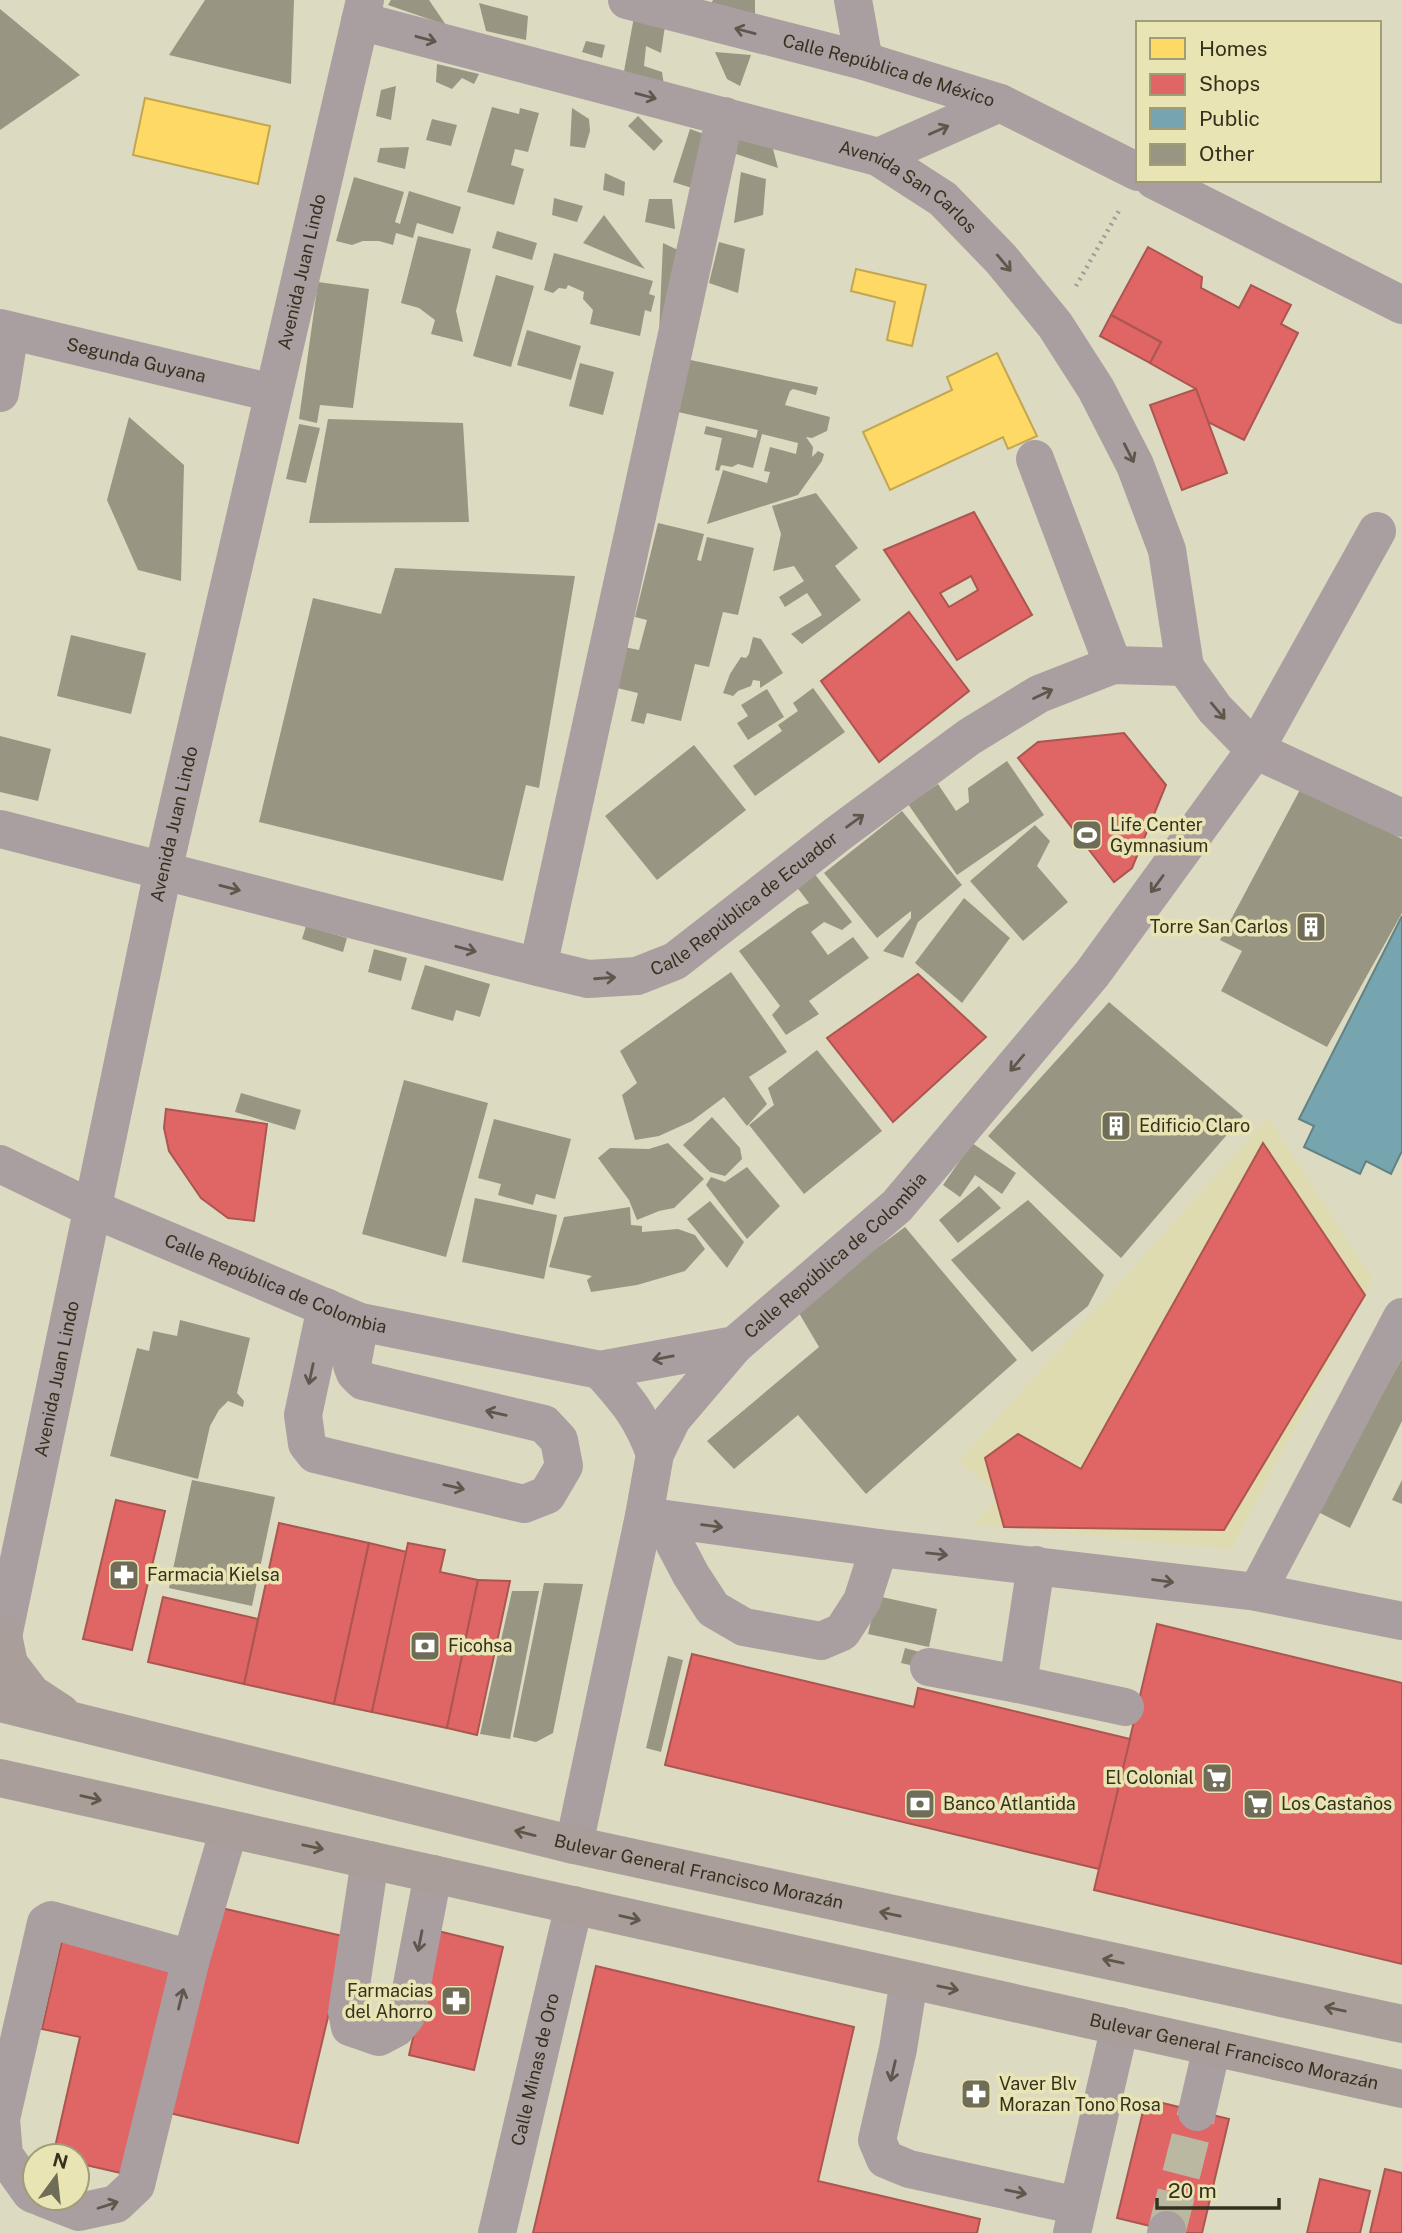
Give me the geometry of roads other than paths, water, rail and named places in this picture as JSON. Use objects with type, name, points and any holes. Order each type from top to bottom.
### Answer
[{"type":"main road","points":[[2,1643],[9,1664],[32,1695],[68,1718]]},
{"type":"main road","name":"Bulevar General Francisco Morazán","points":[[0,1703],[574,1845],[1402,2024]]},
{"type":"main road","name":"Bulevar General Francisco Morazán","points":[[0,1778],[1402,2089]]},
{"type":"main road","points":[[0,1807],[12,1798],[53,1790]]},
{"type":"street","name":"Calle República de México","points":[[627,0],[864,61],[1000,103],[1139,184],[1402,305]]},
{"type":"street","points":[[853,0],[864,61]]},
{"type":"street","name":"Avenida San Carlos","points":[[362,11],[725,116],[878,157],[943,199],[1001,258],[1055,325],[1096,389],[1135,466],[1167,550],[1185,667]]},
{"type":"street","name":"Avenida Juan Lindo","points":[[2,1643],[163,871],[362,11]]},
{"type":"street","points":[[878,157],[1000,103]]},
{"type":"street","points":[[538,967],[725,116]]},
{"type":"street","points":[[0,393],[5,330]]},
{"type":"street","name":"Segunda Guyana","points":[[5,330],[273,393]]},
{"type":"street","points":[[1035,459],[1113,665]]},
{"type":"street","name":"Calle República de Colombia","points":[[0,1164],[93,1209],[360,1322],[600,1370],[736,1345],[897,1206],[1092,974],[1255,750],[1377,531]]},
{"type":"street","name":"Calle República de Ecuador","points":[[0,829],[588,979],[637,976],[675,961],[839,833],[969,737],[1040,694],[1113,665],[1185,667]]},
{"type":"street","points":[[1185,667],[1215,709],[1255,750],[1402,818]]},
{"type":"street","points":[[326,1307],[303,1415],[307,1444],[315,1454],[524,1504],[547,1495],[564,1466],[559,1440],[544,1424],[363,1381],[355,1373],[352,1364],[360,1322]]},
{"type":"street","points":[[1257,1592],[1402,1317]]},
{"type":"street","points":[[655,1454],[672,1419],[736,1345]]},
{"type":"street","points":[[574,1845],[653,1518],[655,1454],[645,1425],[600,1370]]},
{"type":"street","points":[[653,1518],[879,1548],[1257,1592],[1402,1621]]},
{"type":"street","points":[[653,1518],[713,1609],[744,1627],[821,1641],[842,1632],[862,1601],[879,1548]]},
{"type":"street","points":[[1018,1684],[1035,1565]]},
{"type":"street","points":[[929,1667],[1125,1707]]},
{"type":"street","points":[[91,2209],[116,2204],[136,2185],[191,1959],[229,1829]]},
{"type":"street","points":[[370,1860],[347,2012],[350,2027],[379,2036],[396,2028],[406,2016],[433,1874]]},
{"type":"street","name":"Calle Minas de Oro","points":[[497,2233],[574,1905]]},
{"type":"street","points":[[21,2179],[4,2155],[0,2119],[48,1920],[191,1959]]},
{"type":"street","points":[[909,1979],[898,2049],[877,2140],[885,2159],[909,2169],[1075,2219],[1120,2026]]},
{"type":"street","points":[[1198,2112],[1212,2047]]},
{"type":"tunnel","points":[[1167,2230],[1197,2112]]},
{"type":"place","name":"Life Center Gymnasium","points":[[1087,835]]},
{"type":"place","name":"Torre San Carlos","points":[[1311,927]]},
{"type":"place","name":"Edificio Claro","points":[[1116,1126]]},
{"type":"place","name":"Farmacia Kielsa","points":[[124,1575]]},
{"type":"place","name":"Ficohsa","points":[[425,1646]]},
{"type":"place","name":"El Colonial","points":[[1217,1778]]},
{"type":"place","name":"Banco Atlantida","points":[[920,1804]]},
{"type":"place","name":"Los Castaños","points":[[1258,1804]]},
{"type":"place","name":"Farmacias del Ahorro","points":[[456,2001]]},
{"type":"place","name":"Vaver Blv Morazan Tono Rosa","points":[[976,2094]]}]
